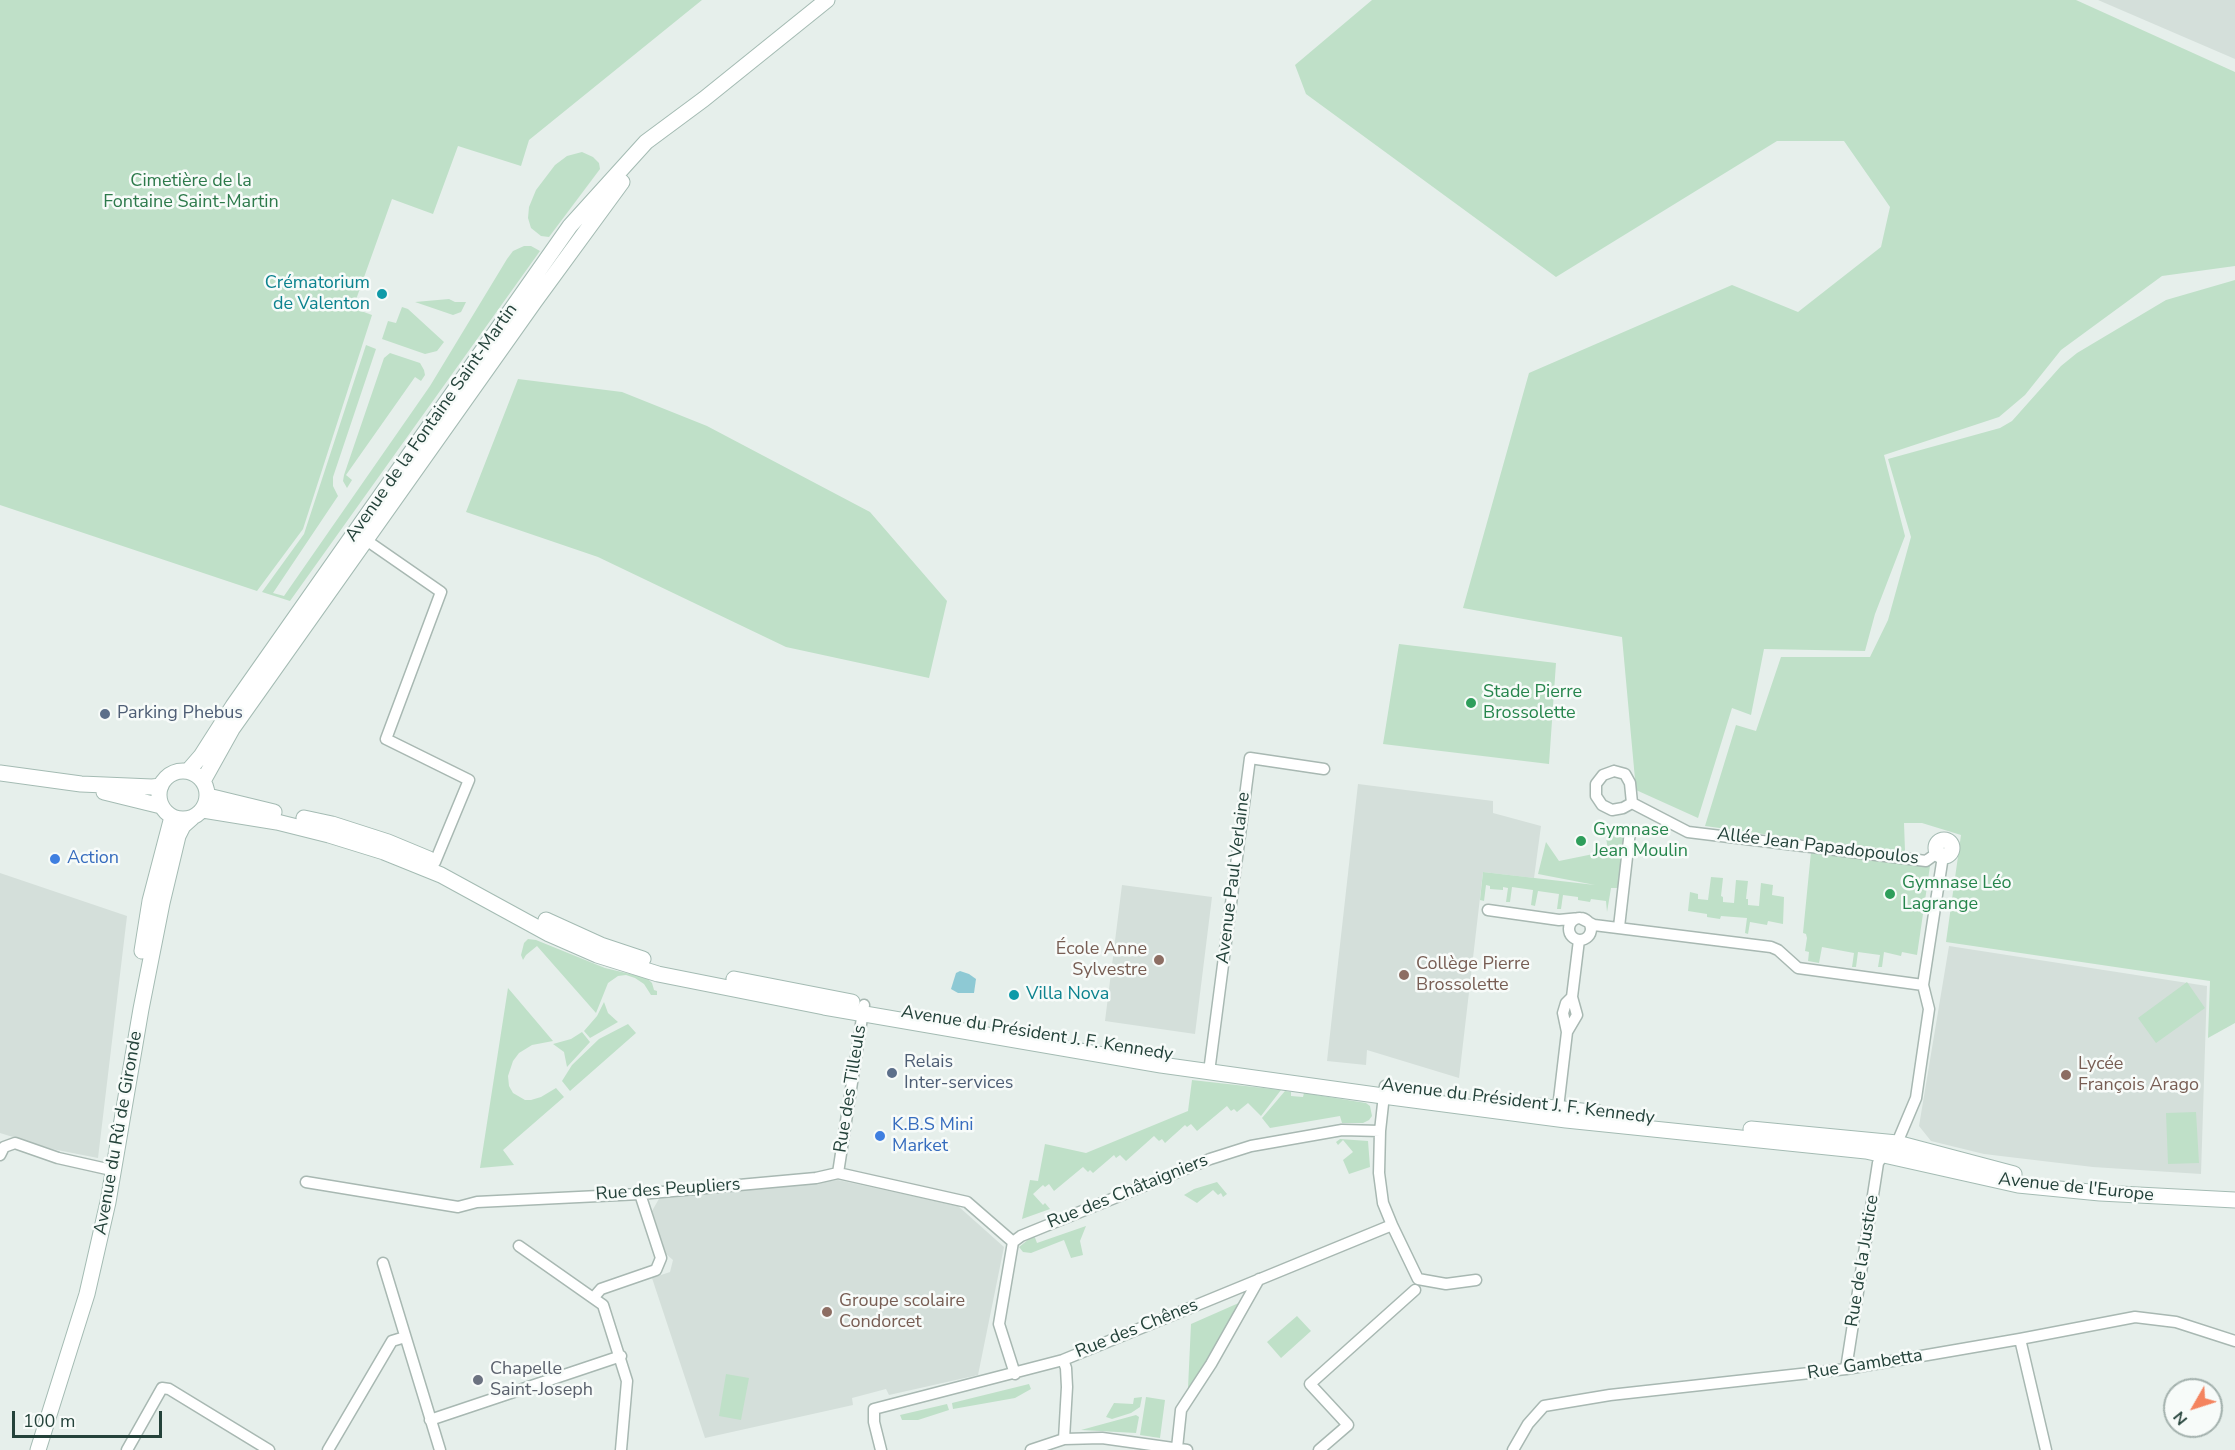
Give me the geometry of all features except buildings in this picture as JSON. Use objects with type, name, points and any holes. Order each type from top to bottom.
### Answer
[{"type":"main road","name":"Avenue de la Fontaine Saint-Martin","points":[[203,781],[232,729],[570,226],[636,151],[827,0]]},
{"type":"main road","name":"Avenue de la Fontaine Saint-Martin","points":[[392,491],[636,164],[704,99]]},
{"type":"main road","points":[[536,301],[558,264],[557,256],[553,251]]},
{"type":"main road","name":"Avenue de la Fontaine Saint-Martin","points":[[188,771],[201,756],[233,706],[360,537]]},
{"type":"main road","points":[[81,784],[166,811],[178,819],[201,808],[203,781],[188,771],[181,770],[169,775],[161,786],[159,799],[166,811]]},
{"type":"main road","points":[[0,773],[81,784],[161,786]]},
{"type":"main road","name":"Avenue du Président J. F. Kennedy","points":[[201,808],[332,824],[398,846],[435,862],[554,925],[601,945],[663,965],[863,1009],[920,1025],[1384,1091],[1566,1120],[1884,1154]]},
{"type":"main road","name":"Avenue du Président J. F. Kennedy","points":[[201,808],[277,822],[384,852],[441,875],[549,934],[597,955],[658,974],[824,1007],[863,1009]]},
{"type":"main road","name":"Avenue du Rû de Gironde","points":[[38,1450],[87,1294],[108,1202],[141,1009],[178,836],[183,826],[201,808]]},
{"type":"main road","name":"Avenue du Rû de Gironde","points":[[31,1450],[80,1293],[107,1170],[166,811]]},
{"type":"main road","name":"Avenue du Président J. F. Kennedy","points":[[1384,1091],[1897,1143]]},
{"type":"main road","name":"Avenue de l'Europe","points":[[1897,1143],[2012,1173],[2062,1181],[2235,1190]]},
{"type":"main road","name":"Avenue de l'Europe","points":[[1884,1154],[2018,1185],[2100,1193],[2235,1200]]},
{"type":"street","points":[[360,537],[441,592],[386,739],[469,780],[435,862]]},
{"type":"street","name":"Avenue Paul Verlaine","points":[[1210,1067],[1250,758],[1324,769]]},
{"type":"street","name":"Allée Jean Papadopoulos","points":[[1632,803],[1688,832],[1926,861],[1940,855],[1923,985]]},
{"type":"street","points":[[1619,927],[1630,831]]},
{"type":"street","points":[[1488,910],[1559,920],[1580,918],[1594,925],[1772,947],[1798,968],[1923,985],[1929,1009],[1916,1098],[1897,1143],[1884,1154]]},
{"type":"street","points":[[1559,920],[1569,929],[1573,937],[1579,940],[1584,939],[1590,933],[1590,925],[1584,920],[1572,922],[1569,929]]},
{"type":"street","points":[[1557,1108],[1567,1032],[1577,1015],[1572,997],[1579,940]]},
{"type":"street","name":"Rue des Tilleuls","points":[[838,1173],[863,1009]]},
{"type":"street","points":[[1384,1091],[1379,1173],[1383,1203],[1418,1279],[1446,1284],[1476,1280]]},
{"type":"street","name":"Rue des Châtaigniers","points":[[1013,1242],[1041,1226],[1210,1159],[1251,1146],[1342,1130],[1380,1131]]},
{"type":"street","points":[[0,1155],[4,1147],[15,1143],[57,1158],[107,1170]]},
{"type":"street","name":"Rue de la Justice","points":[[1846,1369],[1878,1163],[1884,1154]]},
{"type":"street","name":"Rue des Peupliers","points":[[306,1182],[458,1207],[477,1202],[640,1194],[816,1178],[838,1173],[967,1202],[1013,1242]]},
{"type":"street","points":[[594,1297],[601,1289],[656,1270],[659,1264],[661,1258],[640,1194]]},
{"type":"street","name":"Rue des Chênes","points":[[881,1450],[874,1422],[874,1409],[1063,1360],[1392,1225]]},
{"type":"street","points":[[1013,1242],[999,1324],[1015,1374]]},
{"type":"street","points":[[519,1246],[603,1305],[621,1356],[627,1381],[621,1450]]},
{"type":"street","points":[[383,1263],[440,1450]]},
{"type":"street","points":[[1030,1450],[1064,1439],[1102,1438],[1182,1449],[1182,1410],[1212,1364],[1259,1280]]},
{"type":"street","points":[[1319,1450],[1348,1425],[1310,1384],[1415,1290]]},
{"type":"street","name":"Rue Gambetta","points":[[1513,1450],[1528,1424],[1544,1406],[1610,1395],[1846,1369],[2020,1340],[2135,1317],[2176,1322],[2235,1341]]},
{"type":"street","points":[[328,1450],[392,1341],[405,1337]]},
{"type":"street","points":[[2020,1340],[2046,1450]]},
{"type":"street","points":[[430,1420],[621,1356]]},
{"type":"street","points":[[1063,1360],[1067,1387],[1064,1439]]},
{"type":"street","points":[[126,1450],[162,1388],[169,1389],[269,1450]]},
{"type":"shaded area","points":[[2098,0],[2235,0],[2235,59]]},
{"type":"shaded area","name":"Collège Pierre Brossolette","points":[[1358,784],[1493,801],[1493,813],[1541,826],[1534,878],[1483,872],[1459,1078],[1367,1050],[1366,1065],[1327,1061]]},
{"type":"shaded area","points":[[0,873],[127,916],[98,1158],[52,1149],[0,1133]]},
{"type":"shaded area","name":"École Anne Sylvestre","points":[[1122,885],[1212,897],[1195,1034],[1105,1021]]},
{"type":"shaded area","name":"Lycée François Arago","points":[[1949,946],[2207,986],[2201,1174],[2093,1167],[1984,1154],[1931,1141],[1919,1126]]},
{"type":"shaded area","name":"Groupe scolaire Condorcet","points":[[838,1180],[958,1206],[1004,1247],[978,1375],[889,1395],[886,1389],[852,1398],[853,1405],[705,1438],[652,1278],[670,1272],[673,1260],[666,1254],[652,1211],[660,1197]]},
{"type":"green space","name":"Cimetière de la Fontaine Saint-Martin","points":[[0,0],[702,0],[529,140],[521,166],[458,146],[433,214],[392,199],[353,308],[372,315],[303,529],[257,591],[0,505]]},
{"type":"green space","points":[[1372,0],[2076,0],[2235,72],[2235,266],[2162,276],[2061,350],[2025,395],[1999,417],[1884,455],[1905,536],[1875,614],[1865,651],[1764,649],[1751,715],[1732,708],[1698,818],[1636,790],[1622,637],[1463,608],[1529,373],[1732,285],[1798,312],[1881,247],[1890,207],[1844,141],[1777,141],[1556,277],[1306,94],[1295,65]]},
{"type":"green space","points":[[582,152],[593,157],[599,163],[600,169],[549,237],[541,236],[531,228],[528,218],[529,207],[536,190],[555,165],[567,156]]},
{"type":"green space","points":[[524,246],[531,246],[540,251],[290,601],[262,592],[304,534],[366,345],[376,349],[333,477],[333,486],[338,496],[273,593],[284,596],[430,386],[507,259],[513,251]]},
{"type":"green space","points":[[2235,280],[2235,1023],[2208,1038],[2210,981],[1946,942],[1961,835],[1922,823],[1904,823],[1905,851],[1705,826],[1736,725],[1756,731],[1781,657],[1870,657],[1888,620],[1911,537],[1888,459],[2000,428],[2012,421],[2061,366],[2077,353],[2166,300]]},
{"type":"green space","points":[[449,299],[455,302],[466,302],[461,312],[453,315],[415,302]]},
{"type":"green space","points":[[402,307],[408,309],[444,342],[437,351],[425,354],[382,339],[388,321],[396,323]]},
{"type":"green space","points":[[390,353],[420,363],[425,375],[421,381],[415,377],[346,475],[352,480],[347,488],[343,481],[344,475],[384,358]]},
{"type":"green space","points":[[518,379],[622,392],[707,426],[870,512],[947,601],[929,678],[786,647],[598,557],[466,512]]},
{"type":"green space","name":"Stade Pierre Brossolette","points":[[1399,644],[1556,663],[1549,764],[1383,744]]},
{"type":"green space","points":[[1613,828],[1625,830],[1618,888],[1611,888],[1607,912],[1606,901],[1591,899],[1590,902],[1578,900],[1578,897],[1563,895],[1561,909],[1557,909],[1559,894],[1538,891],[1535,906],[1531,905],[1533,890],[1512,887],[1510,902],[1506,902],[1508,888],[1490,889],[1490,886],[1486,885],[1484,901],[1480,900],[1483,872],[1595,885],[1538,874],[1546,842],[1559,861],[1608,851],[1605,830]]},
{"type":"green space","points":[[1811,852],[1930,866],[1917,955],[1902,952],[1901,956],[1884,952],[1882,967],[1878,967],[1880,955],[1858,952],[1856,967],[1852,967],[1854,953],[1822,947],[1819,963],[1808,961],[1809,952],[1805,951],[1807,938],[1803,933]]},
{"type":"green space","points":[[1711,877],[1723,878],[1721,896],[1723,902],[1734,903],[1736,880],[1748,881],[1746,899],[1748,899],[1748,905],[1759,906],[1761,883],[1773,885],[1772,895],[1784,897],[1783,924],[1768,921],[1767,925],[1750,922],[1748,934],[1745,933],[1747,918],[1721,916],[1720,919],[1688,911],[1690,892],[1698,894],[1698,899],[1708,900]]},
{"type":"green space","points":[[528,939],[536,940],[605,968],[647,978],[657,991],[657,995],[651,995],[644,984],[635,978],[626,975],[618,976],[608,983],[596,1013],[537,946],[523,960],[521,955],[524,943]]},
{"type":"green space","points":[[2187,982],[2205,1008],[2156,1043],[2138,1018]]},
{"type":"green space","points":[[508,988],[553,1041],[532,1045],[519,1053],[513,1061],[508,1076],[509,1086],[513,1093],[525,1100],[541,1097],[556,1088],[564,1097],[503,1150],[514,1165],[480,1168]]},
{"type":"green space","points":[[604,1002],[608,1013],[618,1022],[590,1038],[584,1031],[597,1016]]},
{"type":"green space","points":[[628,1024],[636,1033],[570,1091],[562,1081],[572,1065],[599,1039]]},
{"type":"green space","points":[[582,1032],[590,1042],[567,1067],[564,1052],[553,1044],[571,1039]]},
{"type":"green space","points":[[1192,1080],[1281,1090],[1261,1116],[1248,1103],[1237,1112],[1234,1109],[1231,1111],[1227,1106],[1197,1131],[1191,1124],[1187,1127],[1185,1125],[1165,1143],[1154,1136],[1126,1161],[1120,1155],[1116,1158],[1114,1155],[1093,1173],[1083,1167],[1054,1191],[1049,1184],[1045,1187],[1043,1185],[1033,1194],[1050,1209],[1022,1219],[1030,1180],[1038,1181],[1045,1144],[1086,1153],[1188,1111]]},
{"type":"green space","points":[[1285,1091],[1291,1092],[1291,1096],[1303,1097],[1304,1093],[1366,1103],[1370,1106],[1372,1116],[1363,1123],[1342,1123],[1340,1116],[1270,1128],[1262,1118]]},
{"type":"green space","points":[[2196,1112],[2199,1163],[2168,1164],[2166,1113]]},
{"type":"green space","points":[[1340,1139],[1368,1141],[1370,1167],[1349,1174],[1343,1160],[1353,1152],[1343,1140],[1338,1145],[1336,1142]]},
{"type":"green space","points":[[1217,1182],[1227,1194],[1223,1197],[1221,1193],[1218,1195],[1213,1190],[1197,1203],[1184,1195],[1194,1189]]},
{"type":"green space","points":[[1086,1226],[1080,1241],[1083,1255],[1071,1258],[1064,1240],[1031,1253],[1023,1252],[1019,1247],[1034,1235],[1037,1243]]},
{"type":"green space","points":[[1241,1302],[1192,1387],[1188,1388],[1191,1324]]},
{"type":"green space","points":[[1297,1316],[1311,1331],[1281,1358],[1267,1342]]},
{"type":"green space","points":[[726,1374],[749,1378],[741,1420],[719,1416]]},
{"type":"green space","points":[[1029,1384],[1031,1389],[1015,1398],[953,1409],[952,1403]]},
{"type":"green space","points":[[1142,1397],[1140,1407],[1131,1413],[1112,1419],[1106,1417],[1114,1403],[1133,1404],[1134,1398]]},
{"type":"green space","points":[[1146,1397],[1165,1400],[1160,1438],[1140,1435]]},
{"type":"green space","points":[[947,1404],[949,1410],[918,1420],[902,1420],[900,1415]]},
{"type":"green space","points":[[1136,1415],[1139,1417],[1136,1433],[1081,1430]]},
{"type":"water","points":[[960,971],[976,979],[974,993],[958,993],[951,989],[956,973]]},
{"type":"place","name":"Crématorium de Valenton","points":[[382,294]]},
{"type":"place","name":"Stade Pierre Brossolette","points":[[1471,703]]},
{"type":"place","name":"Parking Phebus","points":[[105,714]]},
{"type":"place","name":"Gymnase Jean Moulin","points":[[1581,841]]},
{"type":"place","name":"Action","points":[[55,859]]},
{"type":"place","name":"Gymnase Léo Lagrange","points":[[1890,894]]},
{"type":"place","name":"École Anne Sylvestre","points":[[1159,960]]},
{"type":"place","name":"Collège Pierre Brossolette","points":[[1404,975]]},
{"type":"place","name":"Villa Nova","points":[[1014,995]]},
{"type":"place","name":"Relais Inter-services","points":[[892,1073]]},
{"type":"place","name":"Lycée François Arago","points":[[2066,1075]]},
{"type":"place","name":"K.B.S Mini Market","points":[[880,1136]]},
{"type":"place","name":"Groupe scolaire Condorcet","points":[[827,1312]]},
{"type":"place","name":"Chapelle Saint-Joseph","points":[[478,1380]]}]
